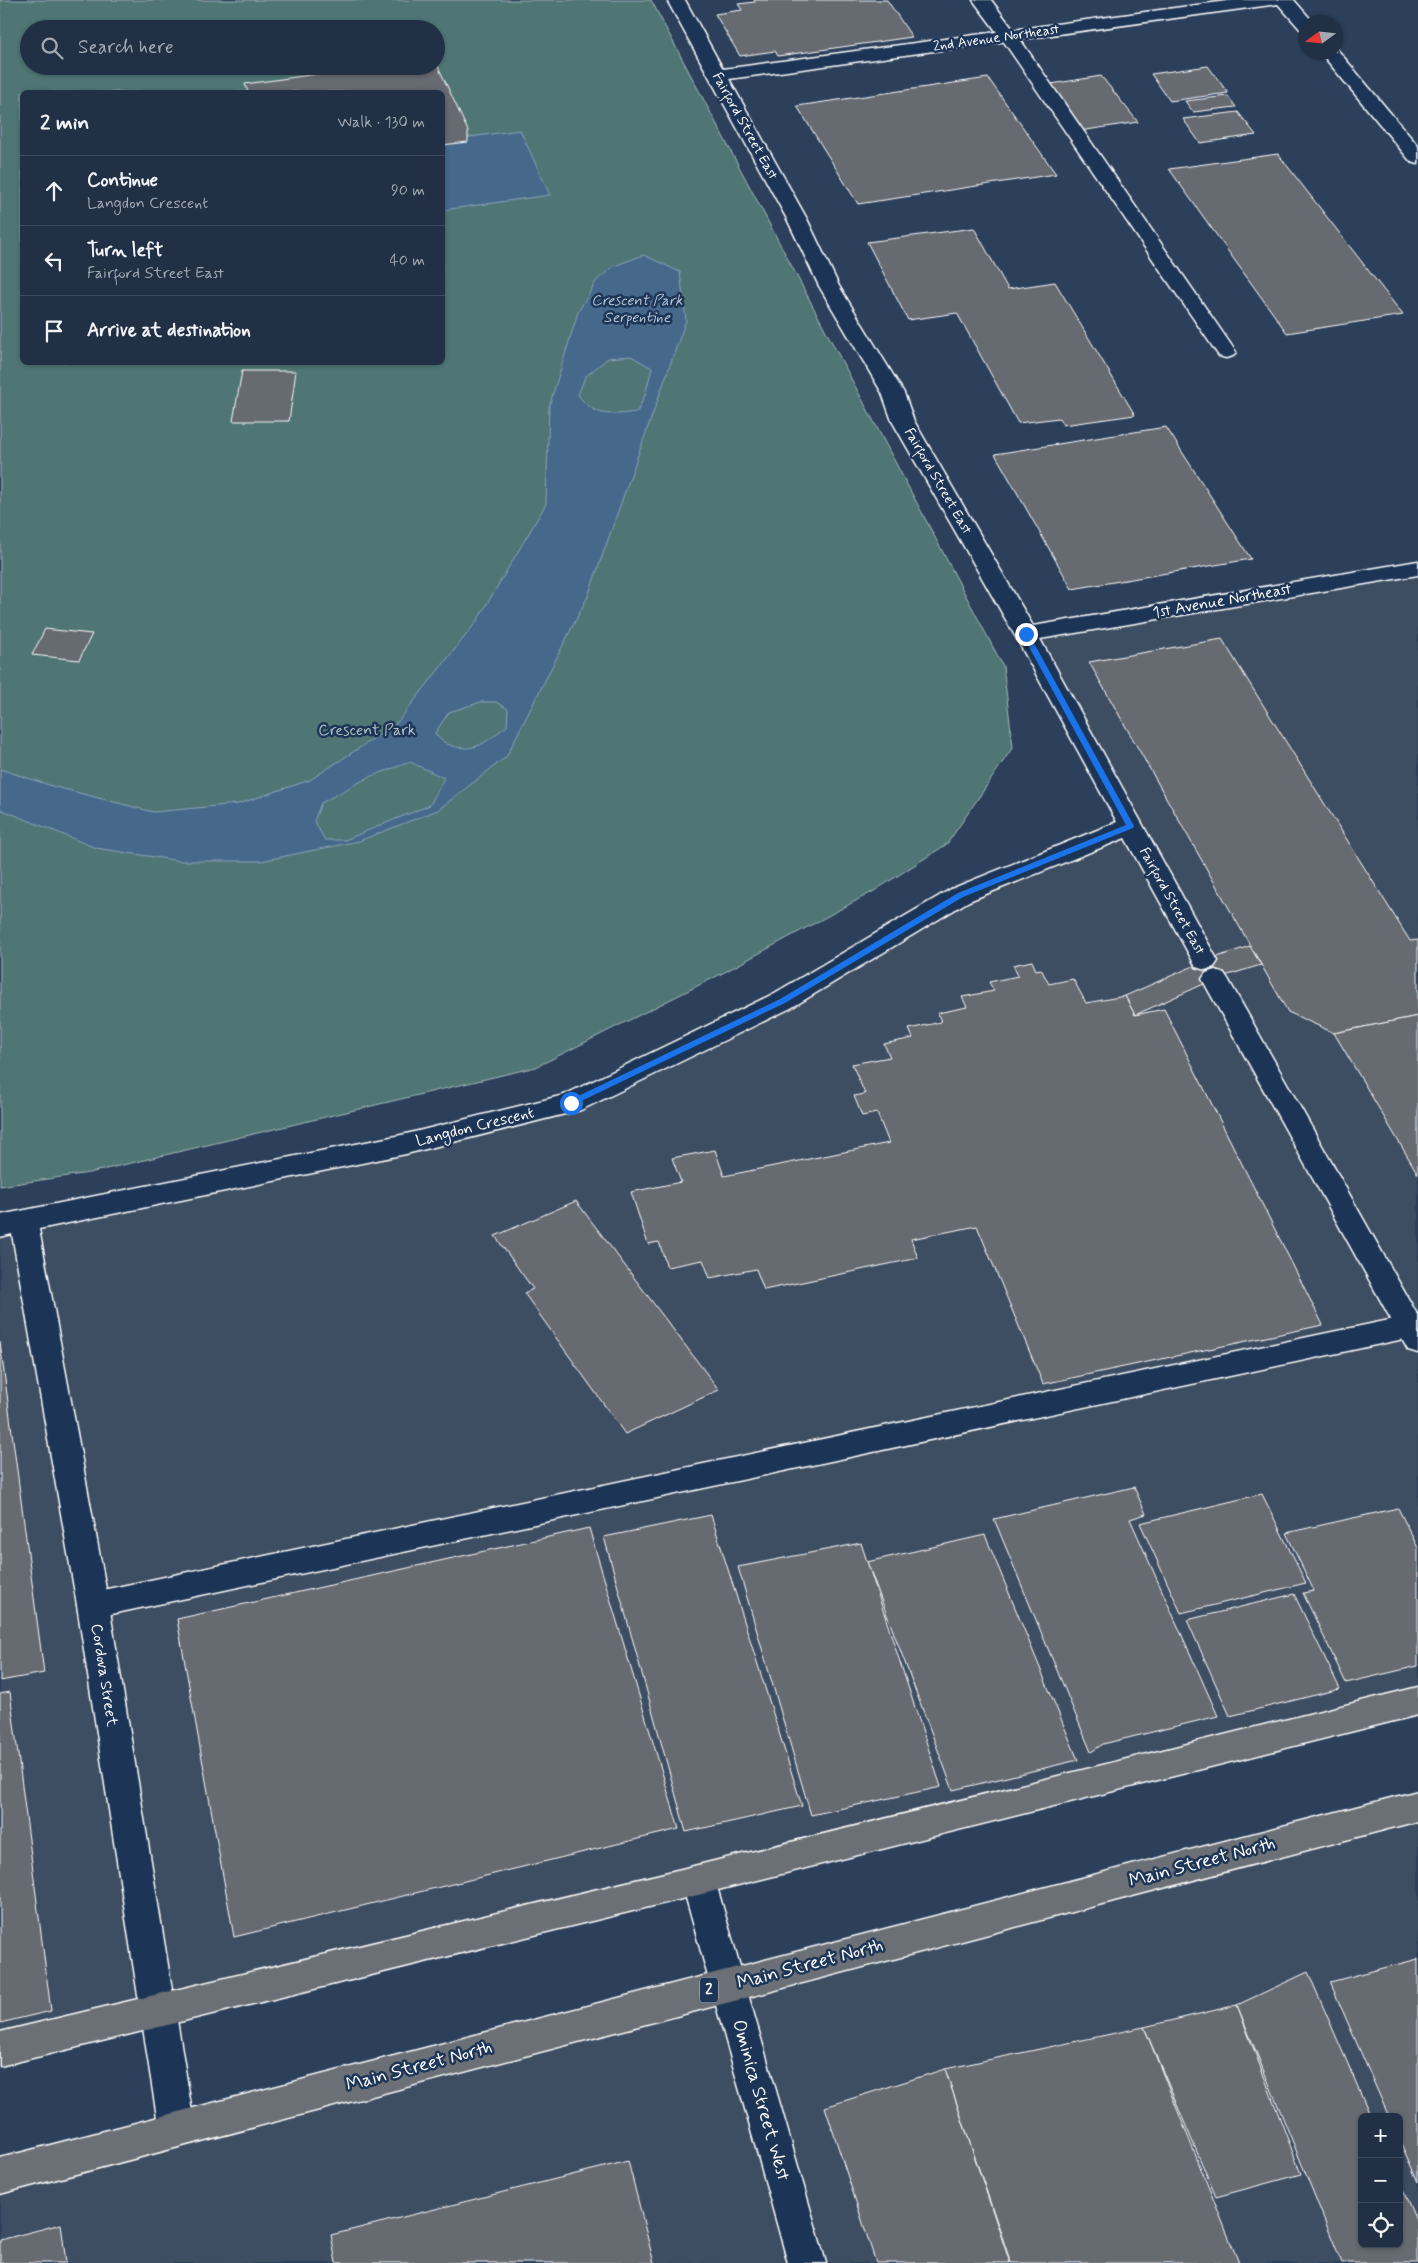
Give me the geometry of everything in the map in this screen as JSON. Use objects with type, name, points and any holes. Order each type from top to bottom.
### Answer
[{"type":"main road","points":[[0,2049],[698,1880],[1418,1701]]},
{"type":"main road","name":"Main Street North","points":[[0,2176],[1418,1806]]},
{"type":"street","name":"Fairford Street East","points":[[676,0],[797,219],[829,286],[893,394],[903,420],[1026,634],[1210,970],[1415,1331]]},
{"type":"street","points":[[982,0],[1009,36],[1226,352]]},
{"type":"street","name":"2nd Avenue Northeast","points":[[717,75],[1274,0]]},
{"type":"street","points":[[1284,0],[1298,16]]},
{"type":"street","points":[[1336,60],[1418,158]]},
{"type":"street","name":"1st Avenue Northeast","points":[[1026,634],[1418,568]]},
{"type":"street","name":"Langdon Crescent","points":[[12,1224],[406,1144],[571,1103],[782,1001],[960,895],[1131,826]]},
{"type":"street","name":"Cordova Street","points":[[12,1224],[93,1605],[177,2130]]},
{"type":"street","points":[[93,1605],[1415,1331]]},
{"type":"street","name":"Ominica Street West","points":[[698,1880],[808,2263]]},
{"type":"shaded area","points":[[1418,568],[1418,1701],[0,2049],[0,1226],[571,1103],[960,895],[1130,826],[1026,634]]},
{"type":"shaded area","points":[[1418,1806],[1418,2263],[0,2263],[0,2176]]},
{"type":"green space","name":"Crescent Park","points":[[0,0],[651,0],[1003,666],[1013,747],[947,844],[874,891],[721,974],[536,1067],[89,1173],[0,1186]]},
{"type":"water","points":[[520,130],[550,195],[445,210],[445,141]]},
{"type":"water","name":"Crescent Park Serpentine","points":[[644,255],[680,272],[686,320],[588,596],[506,757],[438,810],[359,841],[261,861],[180,861],[96,848],[0,809],[0,769],[52,786],[153,812],[238,804],[310,780],[396,724],[477,621],[546,504],[549,407],[578,312],[597,280],[614,266]],"holes":[[[631,356],[652,368],[645,395],[637,412],[611,414],[597,411],[591,408],[578,395],[585,377],[608,358]],[[481,702],[496,702],[508,709],[507,726],[481,745],[459,748],[443,741],[435,733],[449,712]],[[410,762],[444,778],[430,805],[345,840],[325,840],[314,821],[321,803],[369,777]]]},
{"type":"building","points":[[754,0],[887,0],[912,37],[778,56],[775,51],[740,56],[715,14],[742,10],[738,4],[755,2]]},
{"type":"building","points":[[1208,66],[1228,93],[1170,101],[1151,74]]},
{"type":"building","points":[[310,75],[442,75],[468,131],[468,142],[445,145],[445,90],[247,90],[245,84]]},
{"type":"building","points":[[1101,76],[1138,122],[1080,131],[1045,85]]},
{"type":"building","points":[[988,78],[1056,174],[858,204],[797,106]]},
{"type":"building","points":[[1228,96],[1236,107],[1193,112],[1185,101]]},
{"type":"building","points":[[1238,112],[1256,135],[1200,143],[1183,119]]},
{"type":"building","points":[[1278,154],[1403,315],[1287,333],[1169,169]]},
{"type":"building","points":[[974,228],[1008,289],[1055,282],[1135,415],[1063,425],[1059,418],[1018,423],[957,313],[908,320],[867,242]]},
{"type":"building","points":[[242,371],[296,371],[289,421],[233,421]]},
{"type":"building","points":[[1166,427],[1251,559],[1072,589],[995,454]]},
{"type":"building","points":[[45,629],[92,634],[79,660],[32,655]]},
{"type":"building","points":[[1222,639],[1410,941],[1418,940],[1418,1016],[1334,1033],[1288,1012],[1089,662]]},
{"type":"building","points":[[1250,946],[1261,965],[1215,979],[1135,1015],[1125,996],[1205,961]]},
{"type":"building","points":[[1032,961],[1036,970],[1041,969],[1049,984],[1073,979],[1086,1003],[1125,996],[1135,1015],[1164,1009],[1323,1325],[1043,1384],[977,1226],[911,1239],[918,1258],[764,1290],[756,1269],[710,1278],[703,1260],[667,1267],[659,1242],[648,1244],[631,1192],[681,1182],[672,1158],[715,1150],[724,1176],[889,1143],[877,1113],[862,1116],[854,1096],[865,1094],[852,1064],[890,1057],[884,1044],[913,1038],[909,1029],[941,1022],[938,1013],[967,1007],[962,997],[994,991],[989,982],[1018,976],[1013,965]]},
{"type":"building","points":[[1418,1016],[1418,1174],[1334,1033]]},
{"type":"building","points":[[576,1201],[719,1390],[625,1434],[524,1293],[533,1289],[495,1236]]},
{"type":"building","points":[[0,1342],[44,1673],[0,1681]]},
{"type":"building","points":[[1134,1487],[1146,1514],[1130,1519],[1218,1716],[1103,1744],[1091,1752],[994,1519]]},
{"type":"building","points":[[1262,1494],[1306,1583],[1181,1613],[1140,1523]]},
{"type":"building","points":[[1398,1508],[1418,1548],[1418,1666],[1346,1683],[1303,1593],[1314,1591],[1286,1533]]},
{"type":"building","points":[[711,1515],[802,1806],[686,1832],[604,1537]]},
{"type":"building","points":[[589,1528],[679,1829],[234,1937],[177,1619]]},
{"type":"building","points":[[985,1535],[1078,1760],[953,1790],[867,1562]]},
{"type":"building","points":[[861,1543],[941,1787],[811,1815],[738,1567]]},
{"type":"building","points":[[1294,1594],[1340,1689],[1230,1716],[1187,1620]]},
{"type":"building","points":[[10,1692],[51,2011],[0,2023],[0,1694]]},
{"type":"building","points":[[1418,1959],[1418,2182],[1403,2148],[1403,2113],[1387,2113],[1330,1982]]},
{"type":"building","points":[[1308,1972],[1369,2113],[1358,2113],[1358,2248],[1403,2248],[1403,2190],[1418,2225],[1418,2263],[1342,2263],[1237,2005]]},
{"type":"building","points":[[1237,2005],[1301,2174],[1216,2197],[1144,2027]]},
{"type":"building","points":[[1144,2027],[1239,2263],[1011,2263],[945,2069]]},
{"type":"building","points":[[945,2069],[1010,2263],[876,2263],[825,2107]]},
{"type":"building","points":[[628,2161],[654,2263],[336,2263],[331,2235]]},
{"type":"building","points":[[61,2224],[66,2263],[0,2263],[0,2240]]},
{"type":"route","points":[[571,1103],[782,1001],[960,895],[1131,826],[1026,634]]}]
